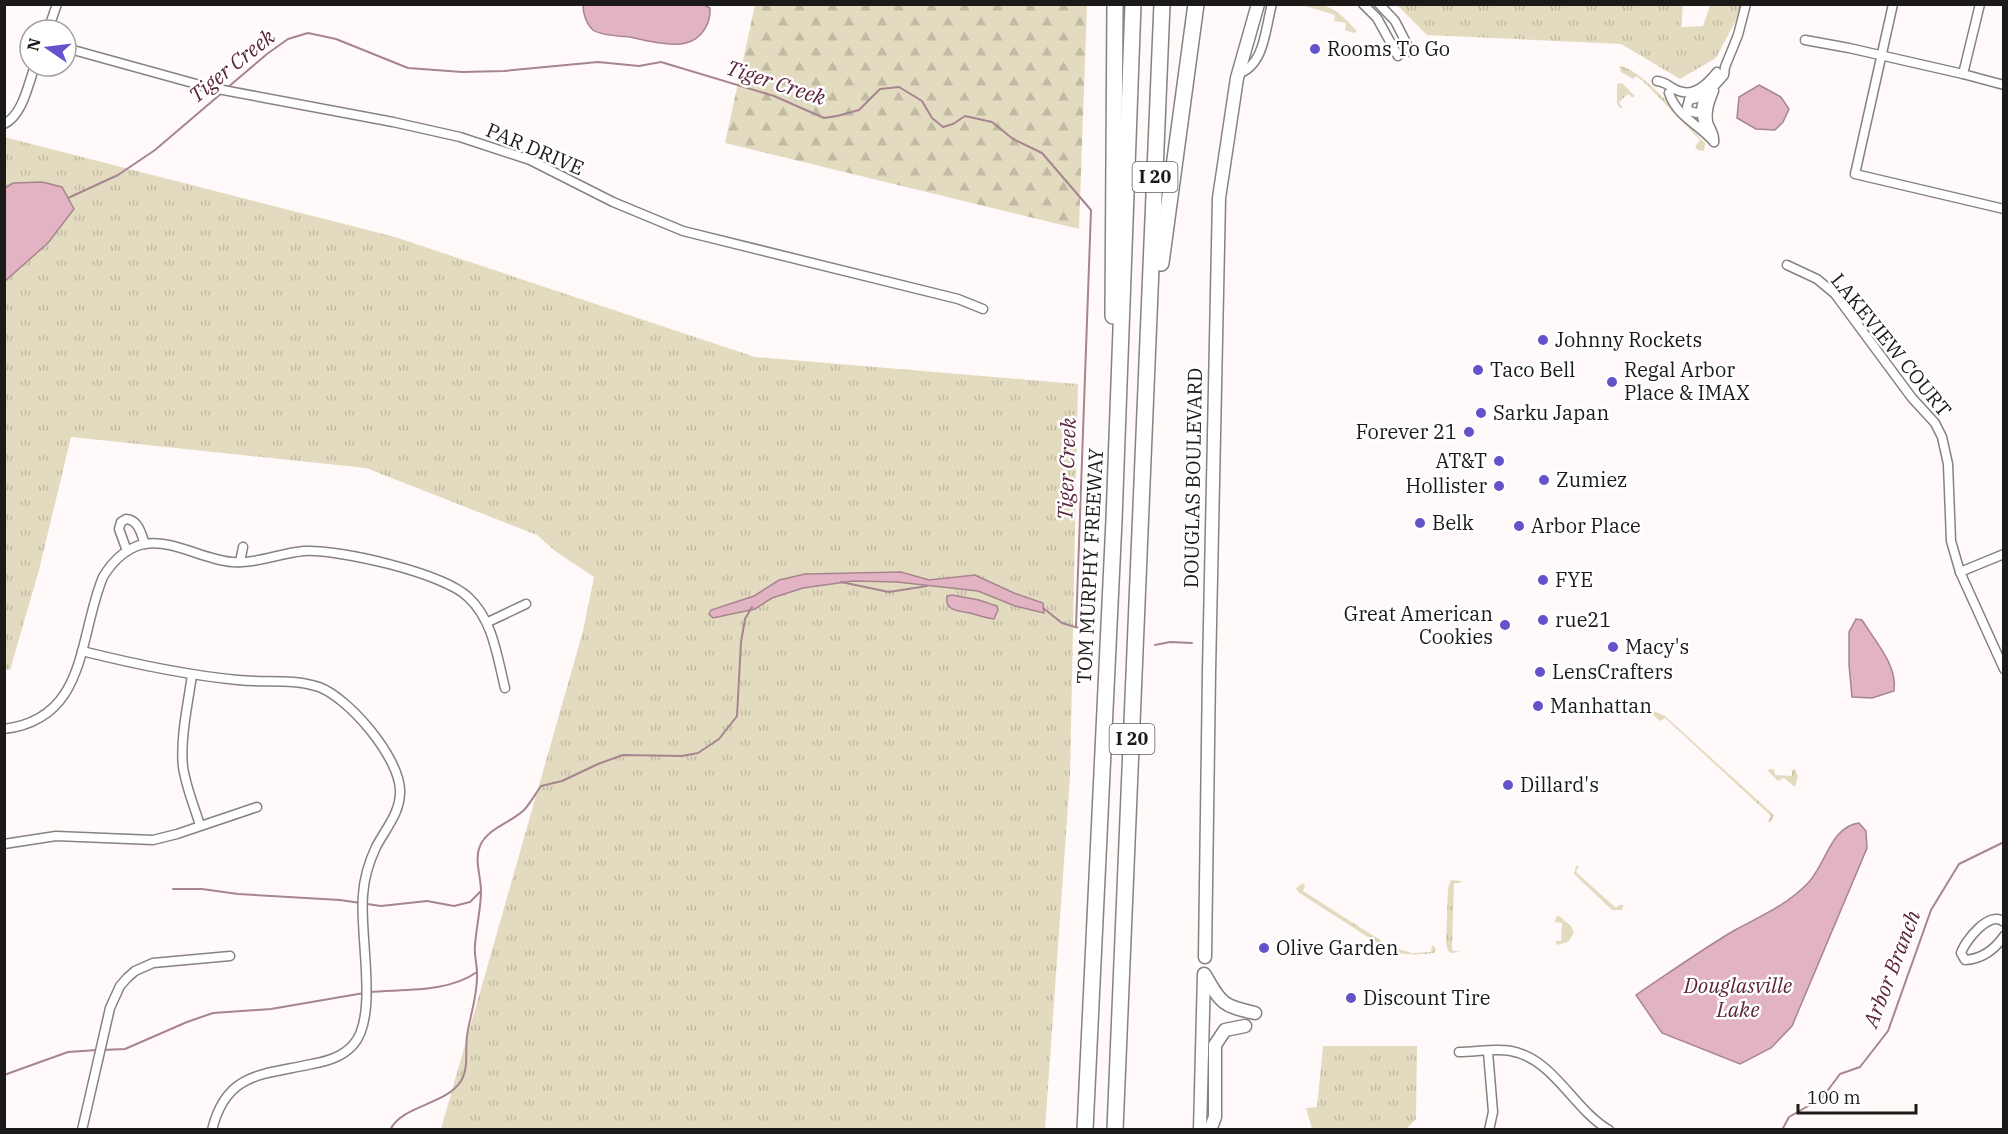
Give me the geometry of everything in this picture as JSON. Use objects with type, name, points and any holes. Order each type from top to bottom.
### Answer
[{"type":"highway","points":[[1114,520],[1112,231],[1115,4]]},
{"type":"highway","name":"TOM MURPHY FREEWAY","points":[[1084,1130],[1114,520],[1133,4]]},
{"type":"highway","name":"I 20","points":[[1115,1130],[1162,4]]},
{"type":"highway","points":[[1148,349],[1196,4]]},
{"type":"main road","name":"DOUGLAS BOULEVARD","points":[[1205,957],[1219,198],[1238,74],[1258,4]]},
{"type":"main road","points":[[1200,1130],[1204,974],[1219,999],[1230,1008],[1255,1013]]},
{"type":"main road","points":[[1210,1130],[1215,1117],[1215,1045],[1225,1030],[1245,1026]]},
{"type":"street","points":[[1238,74],[1247,71],[1259,57],[1272,4]]},
{"type":"street","points":[[1363,4],[1377,18],[1398,56]]},
{"type":"street","points":[[1379,4],[1395,21],[1411,52]]},
{"type":"street","points":[[1693,125],[1695,105],[1721,70],[1738,35],[1746,4]]},
{"type":"street","points":[[1893,4],[1855,174],[2004,209]]},
{"type":"street","points":[[1963,74],[1980,4]]},
{"type":"street","points":[[1805,40],[1882,55],[2004,85]]},
{"type":"street","name":"PAR DRIVE","points":[[78,51],[207,87],[369,117],[460,137],[530,160],[613,202],[683,231],[958,298],[983,309]]},
{"type":"street","points":[[1706,132],[1693,125],[1676,107],[1669,93],[1659,83],[1665,81],[1680,92],[1691,92],[1709,82],[1721,70]]},
{"type":"street","points":[[1669,93],[1695,105],[1706,132],[1714,142],[1714,135],[1708,122],[1708,108],[1717,85],[1724,75],[1721,70]]},
{"type":"street","points":[[4,124],[12,120],[31,78]]},
{"type":"street","points":[[1676,107],[1695,105],[1717,85]]},
{"type":"street","name":"LAKEVIEW COURT","points":[[1787,265],[1817,279],[1835,294],[1912,398],[1935,423],[1942,437],[1948,464],[1951,541],[1960,572],[2004,669]]},
{"type":"street","points":[[127,551],[119,529],[121,522],[126,519],[136,523],[145,544]]},
{"type":"street","points":[[4,729],[34,721],[53,709],[62,699],[72,683],[103,578],[111,565],[127,551],[145,544],[171,546],[221,561],[240,562],[307,551],[330,552],[368,559],[448,583],[468,597],[488,622],[505,688]]},
{"type":"street","points":[[240,562],[243,547]]},
{"type":"street","points":[[1960,572],[2004,554]]},
{"type":"street","points":[[488,622],[526,604]]},
{"type":"street","points":[[82,651],[192,675],[254,682],[293,681],[319,687],[352,708],[395,768],[400,788],[397,811],[370,860],[364,888],[366,1010],[362,1031],[352,1046],[329,1060],[258,1076],[238,1084],[221,1102],[212,1130]]},
{"type":"street","points":[[192,675],[183,765],[200,825]]},
{"type":"street","points":[[4,844],[56,836],[153,840],[257,807]]},
{"type":"street","points":[[2004,922],[1994,917],[1988,920],[1964,944],[1961,953],[1965,960],[1975,960],[2001,948],[2004,936]]},
{"type":"street","points":[[82,1130],[110,1008],[127,978],[135,971],[153,963],[230,956]]},
{"type":"street","points":[[1459,1052],[1509,1050],[1528,1056],[1546,1070],[1609,1130]]},
{"type":"street","points":[[1488,1052],[1493,1112],[1489,1130]]},
{"type":"green space","points":[[755,5],[1087,5],[1079,229],[725,143]]},
{"type":"green space","points":[[1302,5],[1320,5],[1333,9],[1357,31],[1354,33],[1345,30],[1346,23],[1334,21],[1335,15]]},
{"type":"green space","points":[[1397,5],[1683,5],[1681,27],[1703,26],[1710,5],[1744,5],[1716,58],[1680,79],[1621,44],[1427,35]]},
{"type":"green space","points":[[1619,66],[1639,76],[1664,98],[1705,143],[1704,151],[1695,147],[1700,140],[1645,83],[1636,76],[1633,79],[1621,72]]},
{"type":"green space","points":[[1622,83],[1635,96],[1628,94],[1619,102],[1621,109],[1617,104],[1617,84]]},
{"type":"green space","points":[[4,137],[395,237],[755,357],[1078,384],[1070,777],[1045,1129],[441,1129],[583,631],[594,577],[555,551],[537,535],[366,468],[71,437],[39,570],[10,670],[5,669]]},
{"type":"green space","points":[[1653,711],[1665,716],[1774,815],[1770,823],[1768,821],[1771,816],[1665,718],[1660,721],[1652,714]]},
{"type":"green space","points":[[1774,769],[1775,775],[1792,776],[1792,770],[1795,769],[1798,776],[1795,787],[1784,778],[1778,781],[1767,770]]},
{"type":"green space","points":[[1576,866],[1579,866],[1576,872],[1616,908],[1623,905],[1622,910],[1612,910],[1574,874]]},
{"type":"green space","points":[[1451,880],[1461,881],[1454,883],[1452,950],[1460,952],[1451,953],[1446,943],[1448,888]]},
{"type":"green space","points":[[1303,883],[1305,886],[1303,891],[1391,947],[1412,953],[1431,952],[1432,946],[1436,950],[1434,953],[1418,954],[1391,952],[1298,892],[1296,888]]},
{"type":"green space","points":[[1559,916],[1571,926],[1574,933],[1568,942],[1557,945],[1555,941],[1561,941],[1562,923],[1555,922],[1556,917]]},
{"type":"green space","points":[[1323,1046],[1417,1046],[1416,1119],[1406,1129],[1312,1129],[1306,1108],[1317,1107]]},
{"type":"water","points":[[583,5],[704,5],[710,8],[710,14],[704,30],[692,41],[680,44],[658,43],[606,35],[593,30],[584,15]]},
{"type":"water","points":[[1759,85],[1781,97],[1789,109],[1783,122],[1775,130],[1756,129],[1737,118],[1739,97]]},
{"type":"water","points":[[42,182],[62,187],[74,209],[48,243],[5,281],[5,188],[13,183]]},
{"type":"water","points":[[901,572],[929,580],[975,575],[1043,603],[1044,613],[1015,606],[978,591],[897,582],[853,581],[803,588],[772,598],[755,609],[713,618],[709,614],[711,610],[754,596],[779,580],[805,574]]},
{"type":"water","points":[[947,596],[979,600],[997,606],[998,610],[994,619],[957,611],[948,605]]},
{"type":"water","points":[[1856,619],[1862,620],[1889,663],[1893,672],[1894,691],[1872,698],[1852,697],[1849,632]]},
{"type":"water","name":"Douglasville Lake","points":[[1859,823],[1866,831],[1867,848],[1792,1026],[1771,1048],[1740,1064],[1662,1033],[1636,995],[1722,938],[1791,898],[1814,876],[1829,848],[1842,831]]},
{"type":"waterway","name":"Tiger Creek","points":[[227,88],[288,39],[308,33],[336,39],[408,68],[462,72],[504,71],[598,62],[639,66],[661,62],[774,96],[824,118],[859,110],[880,89],[899,87],[922,101],[932,118],[943,127],[965,116],[992,122],[1013,139],[1042,153],[1091,210],[1076,627]]},
{"type":"waterway","name":"Tiger Creek","points":[[68,198],[118,175],[155,150],[223,92]]},
{"type":"waterway","points":[[841,582],[889,592],[927,586]]},
{"type":"waterway","points":[[390,1130],[404,1115],[454,1089],[463,1076],[466,1065],[467,1036],[477,981],[475,949],[481,891],[478,851],[483,840],[488,834],[520,814],[541,786],[562,781],[623,755],[682,756],[698,753],[719,739],[737,716],[741,642],[745,619],[752,607]]},
{"type":"waterway","points":[[1043,608],[1062,623],[1082,629]]},
{"type":"waterway","points":[[1155,645],[1170,642],[1192,643]]},
{"type":"waterway","name":"Arbor Branch","points":[[1782,1130],[1789,1117],[1822,1098],[1840,1074],[1860,1067],[1888,1031],[1931,910],[1959,864],[2004,842]]},
{"type":"waterway","points":[[173,889],[202,889],[238,894],[340,900],[381,906],[427,901],[454,906],[470,902],[481,891]]},
{"type":"waterway","points":[[369,992],[439,987],[453,984],[477,972]]},
{"type":"waterway","points":[[102,1050],[125,1049],[213,1013],[271,1009],[364,993]]},
{"type":"waterway","points":[[4,1075],[68,1052],[97,1050]]},
{"type":"place","name":"Rooms To Go","points":[[1315,49]]},
{"type":"place","name":"Johnny Rockets","points":[[1543,340]]},
{"type":"place","name":"Taco Bell","points":[[1478,370]]},
{"type":"place","name":"Regal Arbor Place & IMAX","points":[[1612,382]]},
{"type":"place","name":"Sarku Japan","points":[[1481,413]]},
{"type":"place","name":"Forever 21","points":[[1469,432]]},
{"type":"place","name":"AT&T","points":[[1499,461]]},
{"type":"place","name":"Zumiez","points":[[1544,480]]},
{"type":"place","name":"Hollister","points":[[1499,486]]},
{"type":"place","name":"Belk","points":[[1420,523]]},
{"type":"place","name":"Arbor Place","points":[[1519,526]]},
{"type":"place","name":"FYE","points":[[1543,580]]},
{"type":"place","name":"rue21","points":[[1543,620]]},
{"type":"place","name":"Great American Cookies","points":[[1505,625]]},
{"type":"place","name":"Macy's","points":[[1613,647]]},
{"type":"place","name":"LensCrafters","points":[[1540,672]]},
{"type":"place","name":"Manhattan","points":[[1538,706]]},
{"type":"place","name":"Dillard's","points":[[1508,785]]},
{"type":"place","name":"Olive Garden","points":[[1264,948]]},
{"type":"place","name":"Discount Tire","points":[[1351,998]]}]
